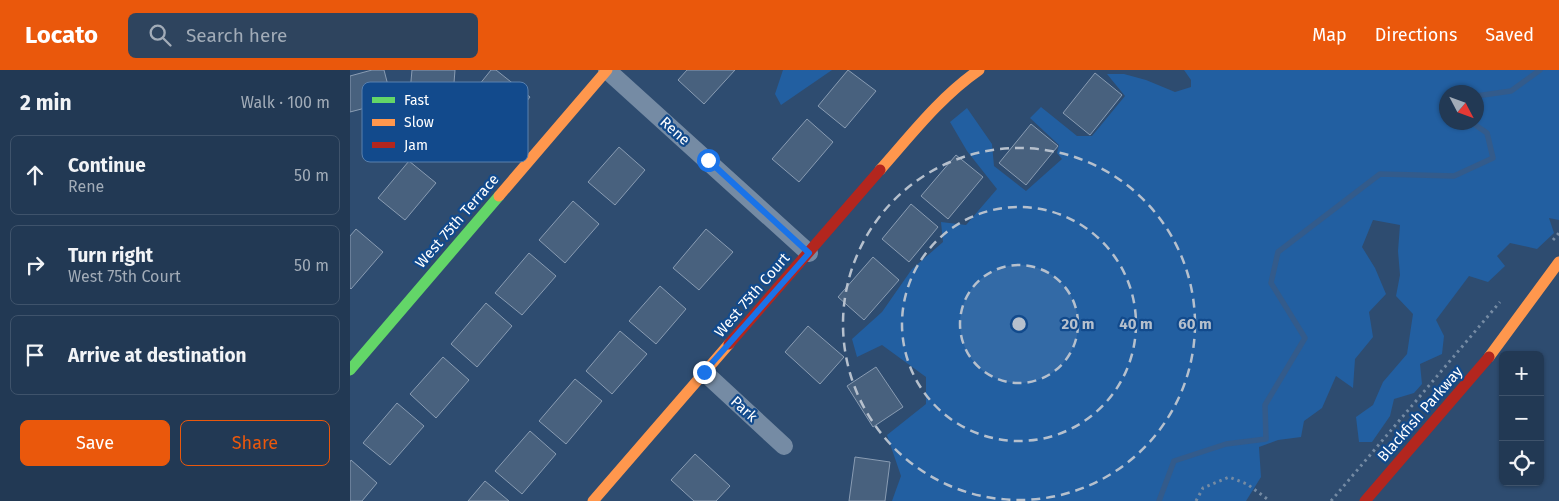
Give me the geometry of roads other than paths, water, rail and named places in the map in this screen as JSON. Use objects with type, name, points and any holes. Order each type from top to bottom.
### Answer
[{"type":"street","name":"Rene","points":[[607,70],[809,253]]},
{"type":"street","name":"West 75th Terrace","points":[[350,370],[607,70]]},
{"type":"street","name":"West 75th Court","points":[[593,501],[928,115],[963,82],[979,70]]},
{"type":"street","name":"Blackfish Parkway","points":[[1365,501],[1498,346],[1559,262]]},
{"type":"street","name":"Blackfish Parkway","points":[[1498,346],[1539,308]]},
{"type":"street","name":"Park","points":[[704,372],[784,446]]},
{"type":"waterway","points":[[1484,95],[1511,91],[1540,70]]},
{"type":"waterway","points":[[1159,501],[1174,461],[1226,444],[1266,439],[1265,405],[1305,338],[1271,283],[1278,252],[1380,174],[1454,176],[1493,158],[1487,133],[1483,130]]}]
